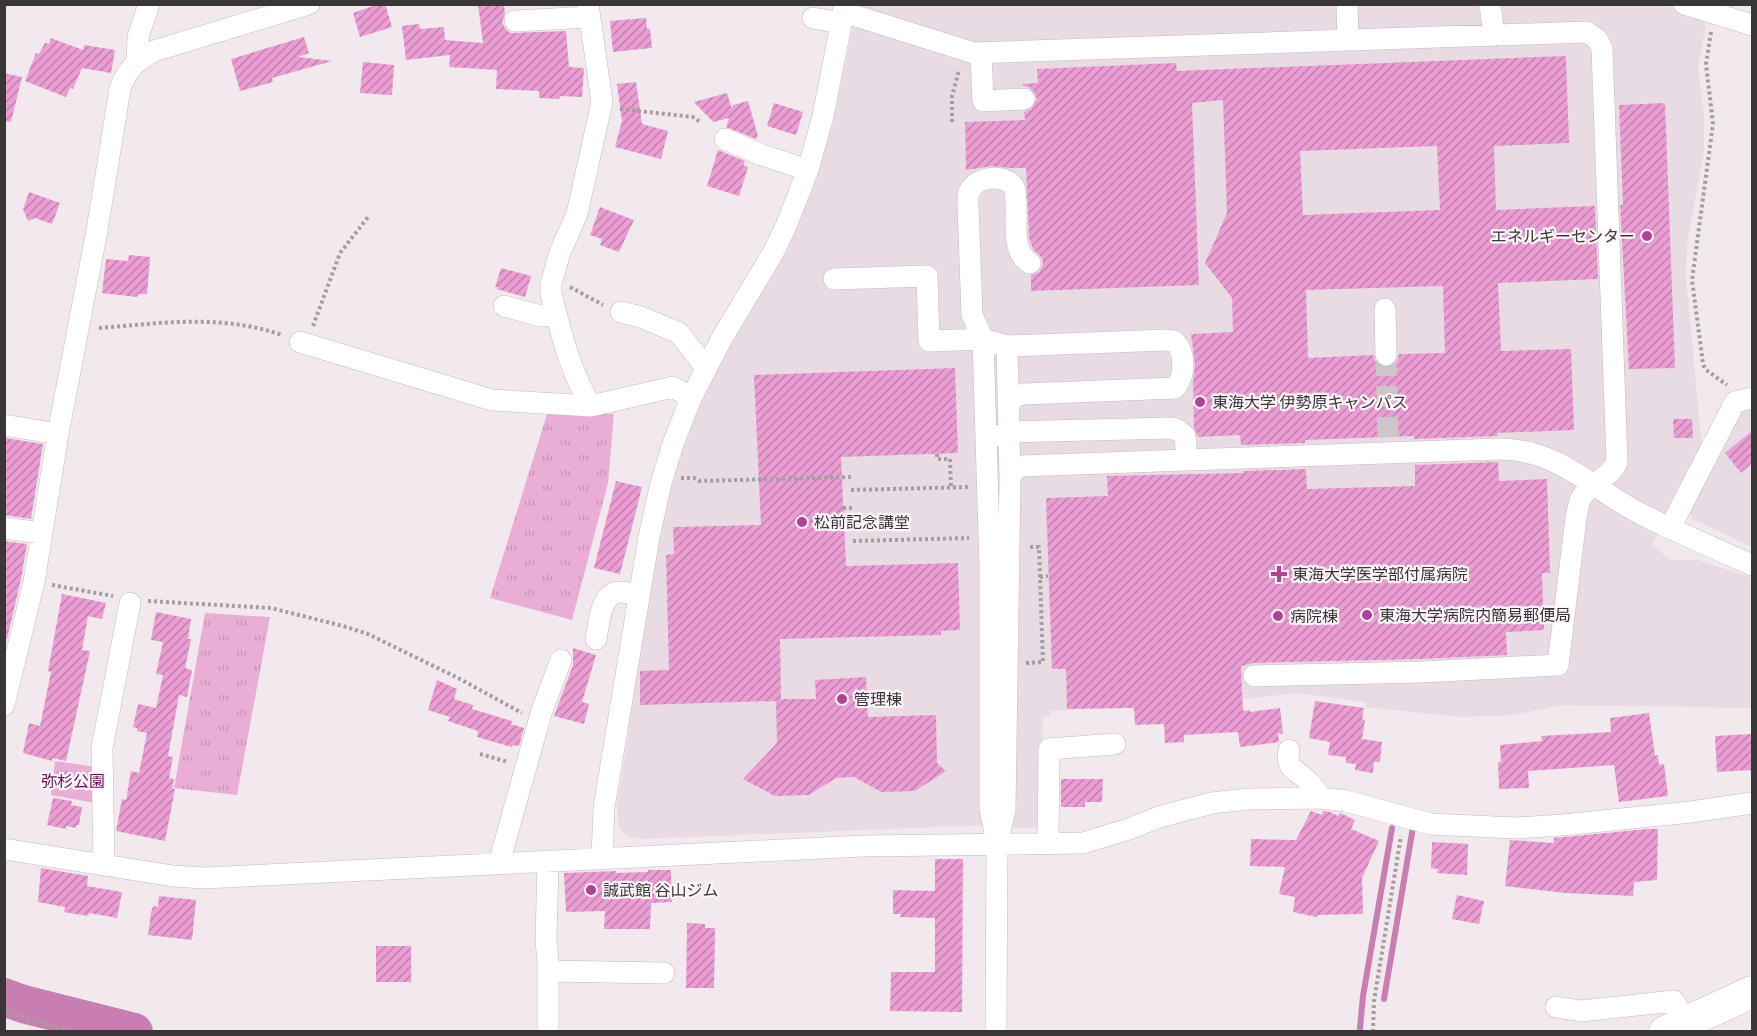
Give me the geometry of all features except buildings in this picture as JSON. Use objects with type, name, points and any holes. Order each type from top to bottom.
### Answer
[{"type":"highway","points":[[1685,1023],[1752,992]]},
{"type":"street","points":[[137,61],[138,36],[149,4]]},
{"type":"street","points":[[4,705],[13,636],[34,582],[58,434],[97,230],[120,89],[125,74],[137,61],[154,51],[251,12],[309,4]]},
{"type":"street","points":[[1347,4],[1348,40]]},
{"type":"street","points":[[1490,4],[1494,36]]},
{"type":"street","points":[[1684,4],[1752,25]]},
{"type":"street","points":[[515,21],[589,11],[602,107],[576,214],[560,252],[551,294],[567,355],[591,406]]},
{"type":"street","points":[[813,18],[843,13],[973,52],[1587,33],[1597,39],[1602,48],[1617,462],[1614,470],[1583,493],[1580,499],[1558,665],[1421,672],[1254,676]]},
{"type":"street","points":[[602,858],[604,807],[659,490],[673,444],[691,398],[773,253],[808,170],[823,116],[843,13]]},
{"type":"street","points":[[973,52],[983,101],[1024,99]]},
{"type":"street","points":[[725,139],[762,155],[808,170]]},
{"type":"street","points":[[996,1032],[997,843],[990,809],[988,452],[983,339],[972,315],[968,205],[971,188],[978,182],[1004,179],[1014,187],[1017,246],[1024,260],[1030,263]]},
{"type":"street","points":[[834,279],[927,276],[929,341],[983,339],[1007,346],[1165,340],[1174,341],[1182,352],[1182,375],[1175,388],[1024,394],[1015,396],[1009,402],[1009,432],[1014,469],[1005,810],[997,843]]},
{"type":"street","points":[[504,306],[541,316],[557,315]]},
{"type":"street","points":[[1385,309],[1386,355]]},
{"type":"street","points":[[621,312],[641,317],[679,333],[706,368]]},
{"type":"street","points":[[303,343],[492,400],[591,406],[673,387],[691,398]]},
{"type":"street","points":[[1007,346],[1009,409]]},
{"type":"street","points":[[1670,528],[1744,400]]},
{"type":"street","points":[[4,425],[58,434]]},
{"type":"street","points":[[988,452],[992,440],[999,434],[1009,432],[1172,428],[1179,430],[1185,436],[1187,460]]},
{"type":"street","points":[[988,452],[1014,469],[1187,460],[1389,445],[1516,450],[1549,458],[1641,514],[1752,565]]},
{"type":"street","points":[[4,528],[42,533]]},
{"type":"street","points":[[596,639],[604,604],[610,596],[620,592],[639,595]]},
{"type":"street","points":[[104,864],[102,748],[130,603]]},
{"type":"street","points":[[499,863],[539,722],[561,660]]},
{"type":"street","points":[[1048,843],[1049,749],[1115,744]]},
{"type":"street","points":[[1289,750],[1287,758],[1289,766],[1310,782],[1321,798]]},
{"type":"street","points":[[4,849],[173,876],[204,878],[864,846],[1083,843],[1159,817],[1212,803],[1248,799],[1321,798],[1346,801],[1431,824],[1516,828],[1668,814],[1752,803]]},
{"type":"street","points":[[548,861],[546,940],[548,1032]]},
{"type":"street","points":[[548,971],[664,973]]},
{"type":"street","points":[[1556,1007],[1581,1011],[1674,1001],[1685,1023]]},
{"type":"path","points":[[1713,13],[1706,64],[1713,124],[1692,280],[1705,369],[1727,384],[1744,400]]},
{"type":"path","points":[[952,122],[952,96],[973,52]]},
{"type":"path","points":[[602,107],[693,117],[700,122]]},
{"type":"path","points":[[78,329],[202,321],[230,322],[260,327],[303,343],[340,253],[369,216]]},
{"type":"path","points":[[552,281],[571,287],[621,312]]},
{"type":"path","points":[[937,454],[937,459],[950,459],[951,487]]},
{"type":"path","points":[[694,478],[699,481],[851,477]]},
{"type":"path","points":[[851,490],[969,487]]},
{"type":"path","points":[[843,508],[852,508]]},
{"type":"path","points":[[853,542],[970,538]]},
{"type":"path","points":[[1026,547],[1039,547],[1043,662],[1026,663]]},
{"type":"path","points":[[1040,577],[1048,576]]},
{"type":"path","points":[[34,582],[128,599],[130,603],[136,601],[271,608],[343,626],[368,634],[460,679],[539,722]]},
{"type":"path","points":[[480,754],[526,767]]},
{"type":"path","points":[[1373,1032],[1374,1001],[1403,816]]},
{"type":"path","points":[[4,1011],[74,1032]]},
{"type":"shaded area","name":"東海大学 伊勢原キャンパス","points":[[1662,4],[1707,19],[1698,68],[1704,113],[1704,152],[1687,244],[1686,277],[1702,448],[1652,545],[1671,560],[1698,560],[1752,578],[1752,708],[1560,705],[1515,715],[1460,717],[1366,707],[1365,702],[1297,693],[1235,700],[1050,711],[1050,717],[1043,717],[1042,823],[1038,828],[961,826],[643,839],[628,837],[621,830],[617,801],[636,669],[674,474],[689,431],[715,372],[789,246],[811,193],[832,127],[857,5]]},
{"type":"shaded area","points":[[1752,405],[1752,547],[1692,519],[1690,511],[1736,413]]},
{"type":"green space","points":[[548,411],[614,414],[608,483],[572,620],[490,598]]},
{"type":"green space","points":[[205,613],[270,617],[237,795],[174,788]]},
{"type":"green space","name":"弥杉公園","points":[[55,761],[96,767],[95,803],[51,795]]},
{"type":"waterway","points":[[1384,999],[1413,827]]},
{"type":"waterway","points":[[1360,1028],[1363,996],[1392,828]]},
{"type":"waterway","points":[[4,997],[23,1004],[134,1032]]},
{"type":"tunnel","points":[[1386,355],[1388,437]]},
{"type":"place","name":"エネルギーセンター","points":[[1647,236]]},
{"type":"place","name":"東海大学 伊勢原キャンパス","points":[[1200,402]]},
{"type":"place","name":"松前記念講堂","points":[[802,522]]},
{"type":"place","name":"東海大学医学部付属病院","points":[[1279,574]]},
{"type":"place","name":"東海大学病院内簡易郵便局","points":[[1367,615]]},
{"type":"place","name":"病院棟","points":[[1278,616]]},
{"type":"place","name":"管理棟","points":[[842,699]]},
{"type":"place","name":"誠武館 谷山ジム","points":[[591,890]]}]
